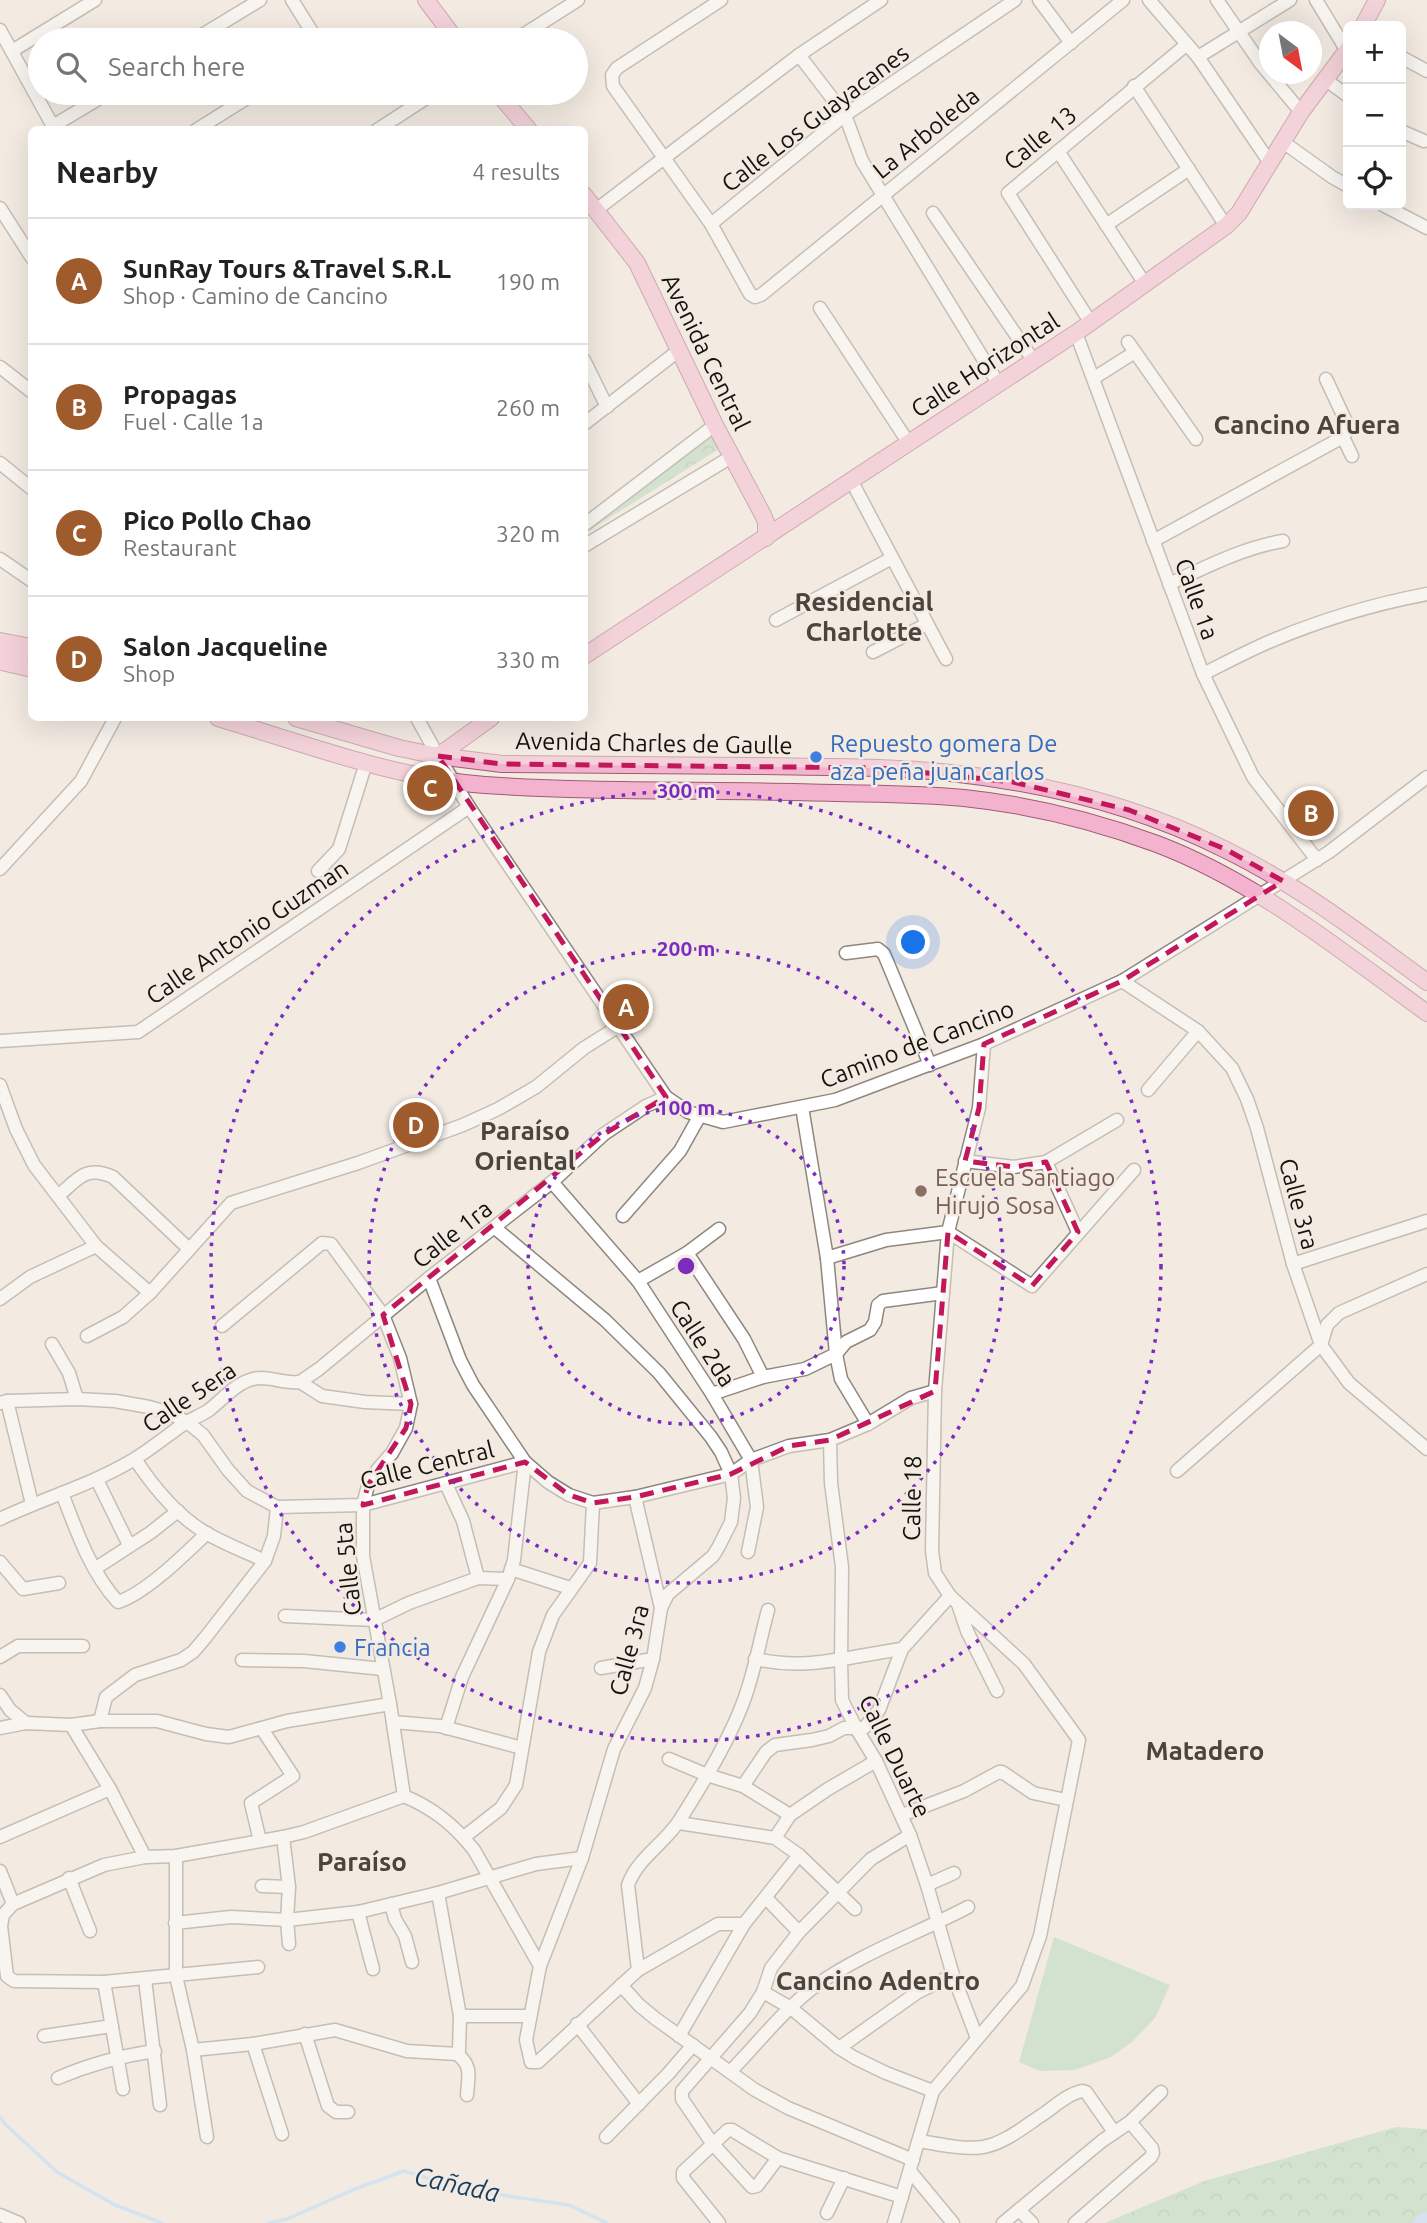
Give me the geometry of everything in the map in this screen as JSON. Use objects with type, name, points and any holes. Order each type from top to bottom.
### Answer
[{"type":"main road","points":[[426,0],[447,28]]},
{"type":"main road","points":[[1366,21],[1377,0]]},
{"type":"main road","name":"Calle Horizontal","points":[[588,653],[1091,323],[1226,226],[1239,213],[1301,112],[1343,56]]},
{"type":"main road","points":[[508,105],[526,126]]},
{"type":"main road","name":"Avenida Central","points":[[588,200],[637,263],[653,293],[678,351],[763,515],[766,538]]},
{"type":"main road","points":[[0,640],[24,646],[20,656],[0,654]]},
{"type":"main road","points":[[0,662],[28,666]]},
{"type":"main road","name":"Avenida Charles de Gaulle","points":[[228,721],[366,763],[452,781],[530,786],[961,798],[997,802],[1099,824],[1158,844],[1210,867],[1261,896],[1293,915],[1427,1013]]},
{"type":"main road","name":"Avenida Charles de Gaulle","points":[[306,721],[438,757],[514,764],[880,768],[988,778],[1072,794],[1129,810],[1215,844],[1306,894],[1427,982]]},
{"type":"main road","points":[[438,757],[487,721]]},
{"type":"street","points":[[49,28],[95,0]]},
{"type":"street","points":[[214,28],[260,0]]},
{"type":"street","points":[[292,0],[310,28]]},
{"type":"street","points":[[534,28],[578,0]]},
{"type":"street","points":[[711,224],[613,86],[612,75],[617,68],[721,0]]},
{"type":"street","points":[[596,210],[799,55],[881,0]]},
{"type":"street","name":"Calle Los Guayacanes","points":[[711,224],[845,115],[1015,0]]},
{"type":"street","points":[[1039,0],[1071,43]]},
{"type":"street","name":"La Arboleda","points":[[711,224],[750,294],[755,297],[761,295],[1123,0]]},
{"type":"street","points":[[1149,0],[1198,57],[1270,163]]},
{"type":"street","points":[[1217,0],[1261,64],[1301,112]]},
{"type":"street","points":[[1198,57],[1290,0]]},
{"type":"street","points":[[1316,0],[1343,44]]},
{"type":"street","points":[[0,30],[28,80]]},
{"type":"street","points":[[12,51],[28,41]]},
{"type":"street","name":"Calle 13","points":[[1091,323],[1008,193],[1186,45]]},
{"type":"street","points":[[799,55],[845,115],[862,161],[998,383]]},
{"type":"street","points":[[1406,60],[1427,71]]},
{"type":"street","points":[[1326,80],[1343,92]]},
{"type":"street","points":[[1134,86],[1226,226]]},
{"type":"street","points":[[41,105],[53,126]]},
{"type":"street","points":[[57,126],[89,105]]},
{"type":"street","points":[[202,126],[236,105]]},
{"type":"street","points":[[383,126],[416,105]]},
{"type":"street","points":[[1406,133],[1424,141]]},
{"type":"street","points":[[1283,142],[1343,183]]},
{"type":"street","points":[[1058,151],[1144,285]]},
{"type":"street","points":[[1107,225],[1189,169]]},
{"type":"street","points":[[0,208],[28,252]]},
{"type":"street","points":[[1393,210],[1427,228]]},
{"type":"street","points":[[933,213],[1033,360]]},
{"type":"street","points":[[820,307],[908,442]]},
{"type":"street","name":"Calle 1a","points":[[1076,333],[1203,674],[1253,777],[1317,860]]},
{"type":"street","points":[[1094,378],[1131,347],[1196,439]]},
{"type":"street","points":[[588,421],[678,351]]},
{"type":"street","points":[[0,367],[28,389]]},
{"type":"street","points":[[588,368],[607,407]]},
{"type":"street","points":[[1153,541],[1343,438],[1349,428],[1326,379]]},
{"type":"street","points":[[588,522],[715,425]]},
{"type":"street","points":[[1343,438],[1352,456]]},
{"type":"street","points":[[588,544],[732,457]]},
{"type":"street","points":[[0,463],[28,486]]},
{"type":"street","points":[[851,480],[946,659]]},
{"type":"street","points":[[1169,584],[1236,553],[1283,541]]},
{"type":"street","points":[[776,620],[892,558]]},
{"type":"street","points":[[0,559],[28,578]]},
{"type":"street","points":[[1203,674],[1270,642],[1326,621],[1427,594]]},
{"type":"street","points":[[873,652],[927,624]]},
{"type":"street","points":[[0,869],[81,781],[113,721]]},
{"type":"street","points":[[419,721],[469,807]]},
{"type":"street","points":[[318,871],[339,849],[366,763]]},
{"type":"street","name":"Camino de Cancino","points":[[469,807],[666,1097],[699,1117],[723,1122],[835,1100],[984,1044],[1122,981],[1317,860],[1427,777]]},
{"type":"street","name":"Calle Antonio Guzman","points":[[0,1041],[138,1032],[469,807]]},
{"type":"street","points":[[846,953],[878,949],[884,954],[930,1065]]},
{"type":"street","name":"Calle 3ra","points":[[1122,981],[1198,1031],[1232,1068],[1257,1128],[1293,1264],[1321,1345],[1349,1383],[1427,1449]]},
{"type":"street","points":[[88,1336],[123,1317],[150,1293],[231,1203],[358,1163],[463,1125],[536,1087],[584,1048],[619,1026]]},
{"type":"street","points":[[1148,1090],[1198,1031]]},
{"type":"street","name":"Calle 18","points":[[933,2091],[1022,1986],[1040,1936],[1079,1740],[1024,1664],[954,1600],[935,1573],[932,1551],[935,1391],[948,1232],[979,1108],[984,1044]]},
{"type":"street","points":[[0,1085],[16,1129],[34,1165],[96,1245],[150,1293]]},
{"type":"street","name":"Calle 1ra","points":[[300,1382],[552,1182],[604,1134],[646,1106],[666,1097]]},
{"type":"street","points":[[802,1107],[827,1258],[841,1379],[867,1424]]},
{"type":"street","points":[[623,1216],[680,1151],[699,1117]]},
{"type":"street","points":[[965,1161],[1014,1167],[1046,1162],[1117,1120]]},
{"type":"street","points":[[1046,1162],[1078,1232]]},
{"type":"street","points":[[827,1258],[886,1240],[948,1232],[1031,1286],[1134,1170]]},
{"type":"street","points":[[58,1196],[85,1173],[99,1171],[113,1177],[189,1249]]},
{"type":"street","name":"Calle 2da","points":[[552,1182],[638,1281],[712,1394],[751,1460],[757,1507],[748,1552]]},
{"type":"street","points":[[1293,1264],[1427,1221]]},
{"type":"street","name":"Calle 3ra","points":[[495,1228],[604,1320],[659,1373],[711,1437],[731,1474],[734,1498],[731,1522],[713,1556],[668,1594],[661,1608],[653,1659],[645,1688],[614,1749],[582,1858],[540,1966],[526,2040],[531,2062],[538,2062],[577,2024]]},
{"type":"street","points":[[638,1281],[687,1253],[719,1229]]},
{"type":"street","points":[[222,1326],[322,1243],[331,1244],[383,1315],[400,1358],[411,1404]]},
{"type":"street","points":[[0,1298],[30,1277],[96,1245]]},
{"type":"street","points":[[687,1253],[744,1339],[763,1377]]},
{"type":"street","points":[[1177,1471],[1321,1345],[1327,1325],[1339,1313],[1427,1274]]},
{"type":"street","points":[[429,1278],[472,1385],[525,1462],[548,1482],[569,1495],[593,1503],[635,1497],[731,1474],[751,1460],[789,1446],[830,1440],[867,1424],[911,1398],[935,1391]]},
{"type":"street","points":[[712,1394],[763,1377],[805,1369],[836,1353],[846,1342],[870,1330],[875,1322],[878,1305],[883,1301],[943,1293]]},
{"type":"street","points":[[52,1344],[69,1373],[77,1399]]},
{"type":"street","name":"Calle 5era","points":[[0,1519],[97,1480],[135,1459],[253,1378],[288,1384],[300,1382],[322,1396],[365,1402],[411,1404]]},
{"type":"street","name":"Calle Central","points":[[3,1402],[77,1399],[115,1401],[149,1407],[187,1422],[203,1435],[247,1491],[277,1507],[363,1505],[525,1462]]},
{"type":"street","points":[[3,1402],[32,1504]]},
{"type":"street","name":"Calle 5ta","points":[[404,1796],[363,1556],[363,1505],[373,1477],[392,1453],[406,1428],[411,1404]]},
{"type":"street","name":"Calle Duarte","points":[[830,1440],[831,1483],[842,1567],[842,1700],[876,1760],[910,1835],[953,1975],[977,2038]]},
{"type":"street","points":[[135,1459],[153,1487],[206,1533],[265,1561]]},
{"type":"street","points":[[446,1727],[462,1677],[510,1574],[525,1462]]},
{"type":"street","points":[[97,1480],[129,1545]]},
{"type":"street","points":[[446,1484],[463,1521],[478,1578]]},
{"type":"street","points":[[62,1493],[96,1568],[118,1602],[142,1588],[179,1559],[206,1533]]},
{"type":"street","points":[[635,1497],[661,1608]]},
{"type":"street","points":[[464,1837],[501,1808],[516,1786],[539,1652],[553,1615],[590,1563],[593,1503]]},
{"type":"street","points":[[100,1721],[106,1698],[135,1675],[181,1660],[193,1652],[265,1561],[274,1536],[277,1507]]},
{"type":"street","points":[[96,1568],[178,1511]]},
{"type":"street","points":[[0,1562],[23,1589],[59,1583]]},
{"type":"street","points":[[285,1616],[374,1620],[410,1603],[478,1578],[510,1574],[570,1588]]},
{"type":"street","points":[[743,1786],[766,1752],[775,1745],[812,1741],[844,1728],[864,1728],[879,1710],[902,1649],[954,1600],[997,1691]]},
{"type":"street","points":[[638,1970],[628,1885],[632,1873],[678,1823],[736,1718],[747,1689],[768,1610]]},
{"type":"street","points":[[0,1657],[18,1646],[83,1646]]},
{"type":"street","points":[[755,1659],[795,1665],[841,1661],[864,1654],[902,1649]]},
{"type":"street","points":[[601,1668],[653,1659]]},
{"type":"street","points":[[242,1660],[304,1661],[383,1669]]},
{"type":"street","points":[[0,1695],[10,1710],[26,1723]]},
{"type":"street","points":[[0,1728],[26,1723],[71,1725],[100,1721],[157,1721],[229,1737],[287,1721],[390,1704]]},
{"type":"street","points":[[393,1722],[446,1727],[522,1748]]},
{"type":"street","points":[[71,1725],[110,1789],[145,1857]]},
{"type":"street","points":[[260,1841],[251,1803],[293,1776],[262,1729]]},
{"type":"street","points":[[669,1759],[743,1786],[790,1815]]},
{"type":"street","points":[[775,1838],[790,1815],[876,1760]]},
{"type":"street","points":[[902,1815],[964,1791],[999,1772],[1033,1793],[1066,1800]]},
{"type":"street","points":[[0,1837],[110,1789]]},
{"type":"street","points":[[258,1967],[104,1982],[14,1981],[7,1976],[0,1926],[3,1915],[13,1904],[104,1865],[145,1857],[176,1856],[284,1837],[404,1796],[425,1804],[464,1837],[540,1966]]},
{"type":"street","points":[[678,1823],[775,1838],[799,1855],[855,1909]]},
{"type":"street","points":[[778,2158],[757,2186],[752,2187],[712,2143],[681,2095],[750,2013],[777,1957],[799,1932],[871,1859],[910,1835]]},
{"type":"street","points":[[284,1837],[289,1887],[289,1944]]},
{"type":"street","points":[[679,2036],[744,1924],[799,1855]]},
{"type":"street","points":[[176,1856],[176,1976],[207,2137]]},
{"type":"street","points":[[175,1923],[231,1917],[287,1920],[358,1912],[438,1893],[536,1864],[582,1858]]},
{"type":"street","points":[[0,1871],[13,1904]]},
{"type":"street","points":[[927,1885],[954,1873]]},
{"type":"street","points":[[69,1878],[90,1931]]},
{"type":"street","points":[[262,1886],[289,1887]]},
{"type":"street","points":[[438,1893],[460,2016],[457,2054]]},
{"type":"street","points":[[765,1898],[799,1932]]},
{"type":"street","points":[[391,1904],[395,1919],[405,1936],[412,1962]]},
{"type":"street","points":[[730,2072],[815,1986],[839,1970],[968,1907]]},
{"type":"street","points":[[358,1912],[373,1969]]},
{"type":"street","points":[[639,2104],[577,2024],[638,1970],[673,1948],[718,1924],[744,1924]]},
{"type":"street","points":[[839,2048],[918,1993],[953,1975]]},
{"type":"street","points":[[145,1979],[160,2105]]},
{"type":"street","points":[[104,1982],[123,2089]]},
{"type":"street","points":[[621,1985],[639,2006],[755,2090],[912,2166],[953,2223]]},
{"type":"street","points":[[762,1992],[791,2008],[839,2048],[886,2073],[933,2091],[894,2223]]},
{"type":"street","points":[[460,2016],[530,2015]]},
{"type":"street","points":[[44,2036],[112,2026]]},
{"type":"street","points":[[192,2050],[334,2030],[407,2051],[457,2054],[466,2060],[469,2071],[467,2095]]},
{"type":"street","points":[[305,2034],[328,2106],[335,2112],[348,2112]]},
{"type":"street","points":[[253,2043],[282,2134]]},
{"type":"street","points":[[606,2137],[693,2045]]},
{"type":"street","points":[[58,2078],[118,2057],[155,2051]]},
{"type":"street","points":[[919,2141],[982,2147],[996,2143],[1068,2096],[1082,2091],[1086,2092],[1114,2132]]},
{"type":"street","points":[[1003,2223],[1114,2132],[1130,2122],[1161,2092]]},
{"type":"street","points":[[1075,2223],[1151,2157],[1153,2148],[1130,2122]]},
{"type":"street","points":[[719,2223],[686,2183],[683,2172],[723,2132],[732,2130],[778,2158],[902,2197]]},
{"type":"street","points":[[827,2213],[844,2178]]},
{"type":"street","points":[[1019,2210],[1032,2223]]},
{"type":"street","points":[[0,2215],[19,2223]]},
{"type":"highlighted area","points":[[438,756],[502,764],[880,768],[1013,782],[1129,810],[1225,849],[1283,881],[1122,981],[984,1044],[979,1108],[965,1161],[1014,1167],[1046,1162],[1078,1232],[1032,1286],[948,1232],[935,1391],[830,1440],[789,1446],[731,1474],[635,1497],[593,1503],[569,1495],[525,1462],[363,1505],[368,1485],[406,1428],[411,1404],[383,1315],[604,1134],[666,1097]]},
{"type":"green space","points":[[709,425],[719,449],[588,531],[588,519]]},
{"type":"green space","points":[[1054,1937],[1170,1985],[1155,2018],[1132,2042],[1111,2057],[1075,2070],[1040,2071],[1019,2062]]},
{"type":"green space","points":[[1396,2127],[1427,2129],[1427,2223],[1105,2223],[1204,2181]]},
{"type":"waterway","name":"Cañada","points":[[0,2117],[57,2172],[115,2205],[162,2223]]},
{"type":"waterway","name":"Cañada","points":[[269,2223],[287,2219],[404,2171],[468,2190],[569,2205],[607,2223]]},
{"type":"waterway","points":[[1423,2223],[1427,2222]]},
{"type":"place","name":"Repuesto gomera De aza peña juan carlos","points":[[816,757]]},
{"type":"place","name":"Pico Pollo Chao","points":[[430,788]]},
{"type":"place","name":"Propagas","points":[[1311,813]]},
{"type":"place","name":"SunRay Tours &Travel S.R.L","points":[[626,1007]]},
{"type":"place","name":"Salon Jacqueline","points":[[416,1125]]},
{"type":"place","name":"Escuela Santiago Hirujo Sosa","points":[[921,1191]]},
{"type":"place","name":"Francia","points":[[340,1647]]},
{"type":"district","name":"Cancino Afuera","points":[[1307,424]]},
{"type":"district","name":"Residencial Charlotte","points":[[864,616]]},
{"type":"district","name":"Paraíso Oriental","points":[[525,1145]]},
{"type":"district","name":"Matadero","points":[[1205,1750]]},
{"type":"district","name":"Paraíso","points":[[362,1861]]},
{"type":"district","name":"Cancino Adentro","points":[[878,1980]]}]
